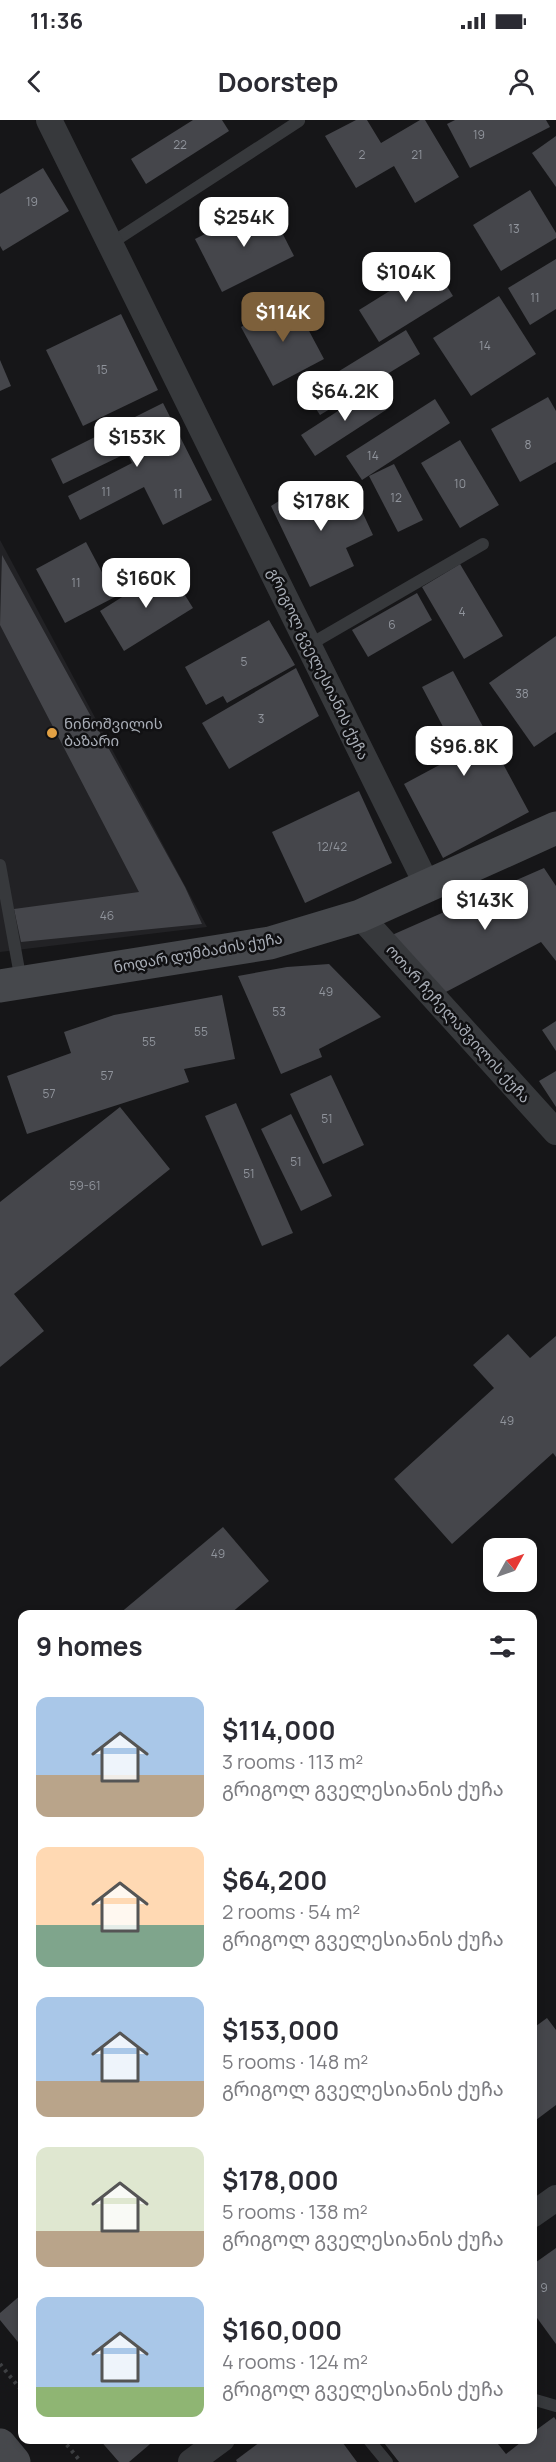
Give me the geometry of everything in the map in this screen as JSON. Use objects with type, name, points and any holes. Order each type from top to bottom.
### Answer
[{"type":"main road","name":"ნოდარ დუმბაძის ქუჩა","points":[[11,985],[270,943],[360,916],[556,828]]},
{"type":"main road","points":[[0,2445],[14,2462]]},
{"type":"street","name":"გრიგოლ გველესიანის ქუჩა","points":[[49,120],[427,885]]},
{"type":"street","name":"ოთარ ჩეჩელაშვილის ქუჩა","points":[[360,916],[556,1132]]},
{"type":"street","points":[[537,2211],[556,2198]]},
{"type":"street","points":[[190,2462],[215,2444]]},
{"type":"lane","points":[[110,244],[300,121]]},
{"type":"lane","points":[[309,645],[483,544]]},
{"type":"lane","points":[[0,865],[11,985]]},
{"type":"lane","points":[[537,2400],[556,2406]]},
{"type":"lane","points":[[372,2444],[387,2462]]},
{"type":"path","points":[[0,2364],[18,2386]]},
{"type":"path","points":[[66,2444],[81,2462]]},
{"type":"shaded area","name":"ნინოშვილის ბაზარი","points":[[0,540],[207,927],[0,952]]},
{"type":"building","points":[[193,120],[222,120],[229,131],[146,184],[131,159]]},
{"type":"building","points":[[356,120],[367,120],[381,143],[420,120],[425,120],[459,177],[415,203],[394,166],[356,188],[325,136]]},
{"type":"building","points":[[455,120],[546,120],[550,127],[470,168],[447,124]]},
{"type":"building","points":[[556,136],[556,187],[532,153]]},
{"type":"building","points":[[43,168],[69,211],[3,251],[0,246],[0,194]]},
{"type":"building","points":[[530,190],[556,233],[556,238],[501,271],[473,225]]},
{"type":"building","points":[[267,203],[294,256],[222,292],[195,239]]},
{"type":"building","points":[[556,259],[556,309],[530,325],[508,288]]},
{"type":"building","points":[[433,264],[453,296],[379,342],[359,310]]},
{"type":"building","points":[[499,296],[536,354],[471,396],[433,338]]},
{"type":"building","points":[[292,299],[324,359],[273,386],[241,327]]},
{"type":"building","points":[[121,314],[158,390],[83,426],[46,350]]},
{"type":"building","points":[[406,330],[420,354],[320,415],[305,392]]},
{"type":"building","points":[[0,360],[11,386],[0,391]]},
{"type":"building","points":[[375,387],[389,408],[315,456],[301,435]]},
{"type":"building","points":[[548,397],[556,411],[556,462],[520,482],[491,429]]},
{"type":"building","points":[[435,399],[450,423],[362,480],[346,456]]},
{"type":"building","points":[[163,403],[212,500],[163,525],[144,487],[80,520],[68,496],[132,463],[127,453],[63,484],[51,459]]},
{"type":"building","points":[[460,440],[499,505],[460,528],[421,463]]},
{"type":"building","points":[[394,464],[423,520],[398,532],[369,476]]},
{"type":"building","points":[[306,484],[323,506],[353,492],[373,535],[346,548],[354,566],[310,587],[271,506]]},
{"type":"building","points":[[86,542],[115,597],[65,623],[36,569]]},
{"type":"building","points":[[2,555],[185,887],[202,924],[21,942],[14,909],[139,892],[0,625]]},
{"type":"building","points":[[460,564],[503,636],[464,659],[422,587]]},
{"type":"building","points":[[168,568],[193,608],[124,651],[100,611]]},
{"type":"building","points":[[417,593],[432,620],[368,657],[352,630]]},
{"type":"building","points":[[269,620],[295,665],[227,703],[223,696],[206,705],[185,667]]},
{"type":"building","points":[[556,636],[556,732],[534,747],[489,683]]},
{"type":"building","points":[[296,668],[319,716],[229,769],[202,723]]},
{"type":"building","points":[[453,671],[529,812],[443,858],[404,784],[458,755],[422,687]]},
{"type":"building","points":[[359,791],[392,863],[305,903],[272,832]]},
{"type":"building","points":[[544,868],[556,886],[556,961],[541,942],[444,993],[392,935]]},
{"type":"building","points":[[329,964],[381,1017],[319,1049],[322,1057],[281,1074],[238,976],[287,967]]},
{"type":"building","points":[[222,995],[235,1059],[184,1069],[189,1082],[27,1134],[7,1076],[71,1053],[64,1032],[114,1015]]},
{"type":"building","points":[[556,1021],[556,1051],[542,1030]]},
{"type":"building","points":[[556,1071],[556,1107],[539,1081]]},
{"type":"building","points":[[331,1075],[364,1145],[323,1164],[290,1094]]},
{"type":"building","points":[[236,1103],[293,1233],[262,1246],[205,1116]]},
{"type":"building","points":[[120,1107],[170,1169],[14,1294],[44,1331],[0,1367],[0,1202]]},
{"type":"building","points":[[291,1114],[332,1196],[301,1211],[261,1129]]},
{"type":"building","points":[[508,1334],[530,1358],[556,1336],[556,1457],[553,1453],[452,1544],[394,1479],[494,1388],[473,1365]]},
{"type":"building","points":[[223,1527],[269,1581],[235,1610],[124,1610]]},
{"type":"building","points":[[547,2018],[556,2030],[556,2105],[537,2119],[537,2025]]},
{"type":"building","points":[[556,2248],[556,2344],[537,2318],[537,2261]]},
{"type":"building","points":[[18,2297],[18,2342],[0,2320],[0,2313]]},
{"type":"building","points":[[554,2417],[556,2420],[556,2462],[399,2462],[385,2444],[498,2444],[506,2454],[519,2444],[537,2444],[537,2429]]},
{"type":"building","points":[[103,2444],[150,2444],[129,2462],[119,2462]]},
{"type":"building","points":[[257,2444],[344,2444],[357,2462],[237,2462],[236,2460]]},
{"type":"place","name":"ნინოშვილის ბაზარი","points":[[52,733]]}]
